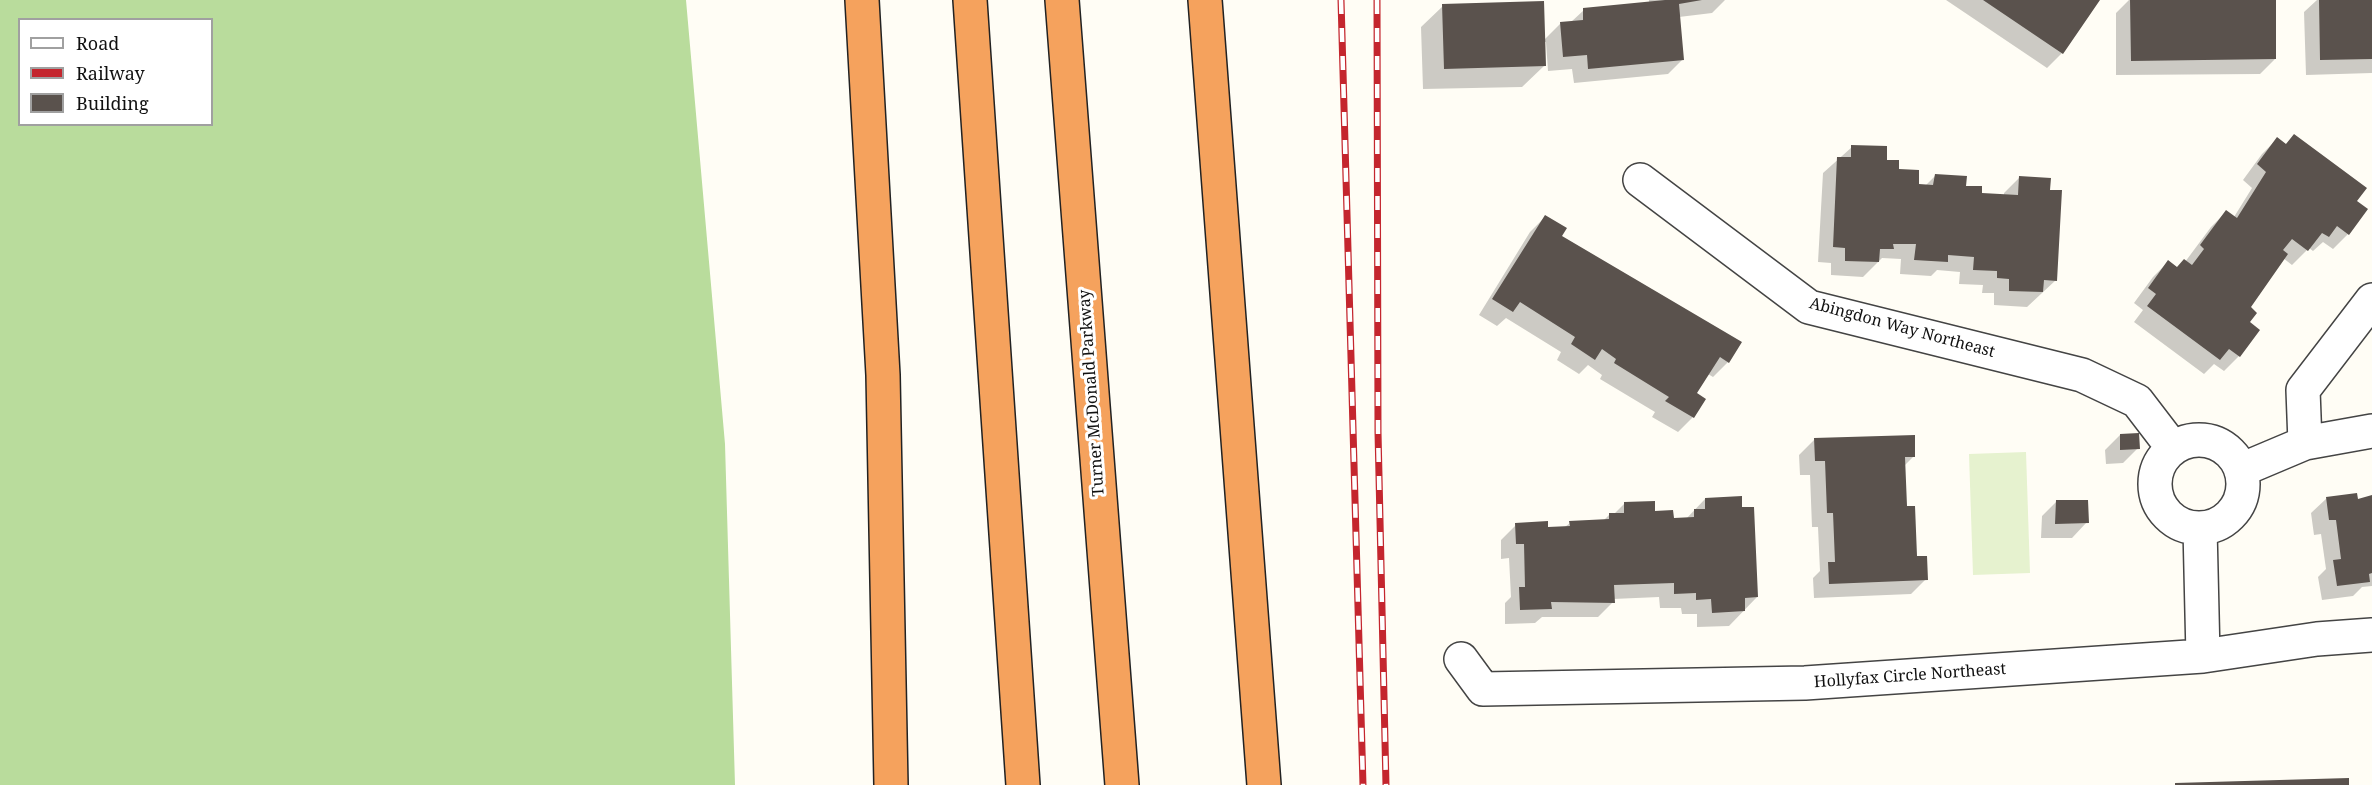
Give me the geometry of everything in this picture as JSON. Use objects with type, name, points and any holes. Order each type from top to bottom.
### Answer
[{"type":"highway","points":[[862,0],[883,375],[891,785]]},
{"type":"highway","points":[[969,0],[1023,785]]},
{"type":"highway","name":"Turner McDonald Parkway","points":[[1062,0],[1122,785]]},
{"type":"highway","points":[[1205,0],[1264,785]]},
{"type":"street","name":"Abingdon Way Northeast","points":[[1640,180],[1809,307],[2082,375],[2137,401],[2173,448]]},
{"type":"street","points":[[2305,443],[2303,390],[2372,300]]},
{"type":"street","points":[[2241,470],[2305,443],[2372,431]]},
{"type":"street","points":[[2202,439],[2217,443],[2229,451],[2239,463],[2241,470],[2243,492],[2238,506],[2228,518],[2215,525],[2200,528],[2186,526],[2173,520],[2157,497],[2155,484],[2157,470],[2164,457],[2173,448],[2187,441],[2202,439]]},
{"type":"street","points":[[2200,528],[2203,656]]},
{"type":"street","name":"Hollyfax Circle Northeast","points":[[1461,659],[1483,689],[1805,683],[2203,656],[2317,639],[2372,635]]},
{"type":"green space","points":[[0,0],[686,0],[725,444],[735,785],[0,785]]},
{"type":"green space","points":[[2026,452],[2030,573],[1973,575],[1969,454]]},
{"type":"building","points":[[1665,0],[1702,0],[1679,4],[1684,60],[1588,69],[1587,55],[1563,57],[1560,22],[1583,20],[1583,8]]},
{"type":"building","points":[[1983,0],[2100,0],[2063,54]]},
{"type":"building","points":[[2130,0],[2276,0],[2276,59],[2131,61]]},
{"type":"building","points":[[2319,0],[2372,0],[2372,59],[2320,60]]},
{"type":"building","points":[[1544,1],[1546,66],[1444,69],[1442,4]]},
{"type":"building","points":[[2294,134],[2367,188],[2357,201],[2368,209],[2349,235],[2337,226],[2329,237],[2322,233],[2308,251],[2292,239],[2283,250],[2288,254],[2251,307],[2257,313],[2250,322],[2260,330],[2240,357],[2229,349],[2220,360],[2147,306],[2156,294],[2148,288],[2168,260],[2177,267],[2184,259],[2192,265],[2204,249],[2200,245],[2226,210],[2237,218],[2266,172],[2257,164],[2277,137],[2286,144]]},
{"type":"building","points":[[1851,145],[1887,146],[1887,160],[1899,160],[1899,169],[1919,170],[1919,184],[1933,185],[1935,174],[1967,176],[1966,186],[1982,186],[1982,193],[2018,195],[2019,176],[2051,178],[2050,190],[2062,190],[2057,281],[2044,280],[2043,292],[2009,291],[2009,279],[1997,278],[1997,271],[1973,270],[1974,257],[1948,255],[1948,262],[1914,260],[1916,244],[1893,244],[1894,249],[1880,249],[1879,262],[1845,261],[1845,248],[1833,247],[1837,157],[1851,157]]},
{"type":"building","points":[[1545,215],[1567,228],[1562,236],[1742,342],[1729,363],[1720,357],[1697,393],[1706,399],[1694,418],[1665,401],[1669,397],[1614,363],[1616,359],[1602,349],[1595,360],[1571,344],[1575,337],[1520,302],[1513,312],[1492,299]]},
{"type":"building","points":[[2139,433],[2140,449],[2120,450],[2120,434]]},
{"type":"building","points":[[1915,435],[1915,457],[1905,457],[1907,506],[1915,506],[1917,556],[1927,556],[1928,580],[1829,584],[1828,562],[1835,562],[1833,513],[1827,513],[1825,461],[1815,461],[1814,438]]},
{"type":"building","points":[[2357,493],[2358,499],[2372,495],[2372,573],[2369,574],[2370,582],[2337,586],[2333,560],[2341,559],[2336,520],[2329,520],[2326,497]]},
{"type":"building","points":[[1742,496],[1742,507],[1754,507],[1758,597],[1745,598],[1745,611],[1712,613],[1711,599],[1696,600],[1696,593],[1674,594],[1674,583],[1614,585],[1615,603],[1551,602],[1552,609],[1520,610],[1519,587],[1525,587],[1524,544],[1516,544],[1515,523],[1548,521],[1548,527],[1570,526],[1569,521],[1609,519],[1609,513],[1624,513],[1624,502],[1655,501],[1655,511],[1673,510],[1674,518],[1694,517],[1694,509],[1705,509],[1705,498]]},
{"type":"building","points":[[2056,500],[2088,500],[2089,523],[2055,524]]},
{"type":"building","points":[[2349,778],[2349,785],[2175,785],[2175,783]]},
{"type":"railway","points":[[1341,0],[1363,785]]},
{"type":"railway","points":[[1377,0],[1378,432],[1386,785]]}]
